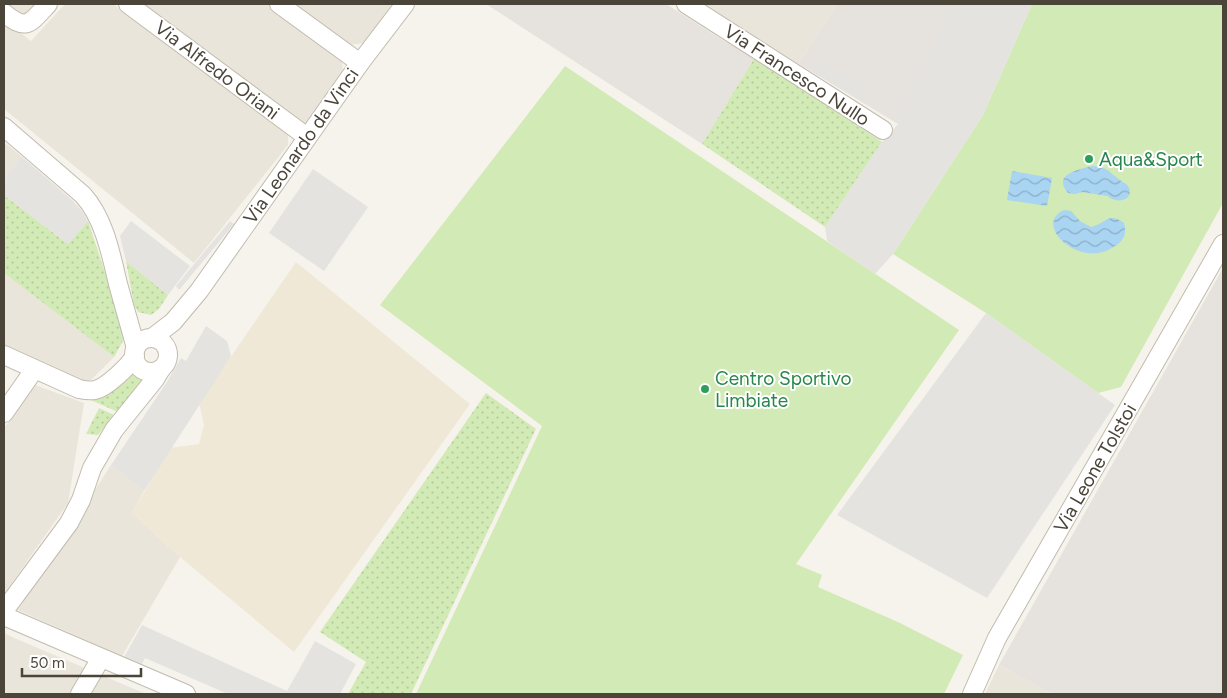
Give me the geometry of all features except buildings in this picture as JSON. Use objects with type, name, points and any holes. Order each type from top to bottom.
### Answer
[{"type":"street","points":[[4,13],[17,23],[27,23],[32,21],[48,4]]},
{"type":"street","name":"Via Alfredo Oriani","points":[[128,4],[307,137]]},
{"type":"street","points":[[279,4],[360,63]]},
{"type":"street","name":"Via Leonardo da Vinci","points":[[4,355],[34,370],[79,388],[95,390],[126,368],[143,345],[173,322],[199,291],[360,63],[405,4]]},
{"type":"street","name":"Via Francesco Nullo","points":[[686,4],[884,130]]},
{"type":"street","points":[[4,127],[92,204],[113,262],[128,322],[143,345],[138,365],[142,369],[155,372],[165,365],[168,353],[163,343],[143,345]]},
{"type":"street","name":"Via Leone Tolstoi","points":[[972,694],[997,638],[1223,244]]},
{"type":"street","name":"Via Leonardo da Vinci","points":[[168,353],[199,291]]},
{"type":"street","points":[[4,611],[69,523],[81,500],[92,468],[109,439],[155,379],[160,369]]},
{"type":"street","points":[[4,413],[34,370]]},
{"type":"street","points":[[4,616],[186,694]]},
{"type":"street","points":[[80,694],[102,658]]},
{"type":"shaded area","points":[[4,4],[34,4],[24,15],[16,15]]},
{"type":"shaded area","points":[[65,4],[113,4],[288,133],[288,145],[194,263],[4,109],[4,20],[31,41]]},
{"type":"shaded area","points":[[139,4],[268,4],[342,58],[343,78],[309,124],[297,123]]},
{"type":"shaded area","points":[[292,4],[392,4],[364,43],[350,45]]},
{"type":"shaded area","points":[[486,4],[666,4],[724,41],[755,57],[702,144]]},
{"type":"shaded area","points":[[701,4],[838,4],[799,64]]},
{"type":"shaded area","points":[[838,4],[954,4],[898,124],[799,64]]},
{"type":"shaded area","points":[[952,4],[1032,4],[983,115],[893,254],[875,274],[827,241],[825,227],[882,142],[898,124]]},
{"type":"shaded area","points":[[817,58],[873,93],[867,104],[810,69]]},
{"type":"shaded area","points":[[4,142],[21,156],[4,180]]},
{"type":"shaded area","points":[[21,156],[73,201],[88,221],[68,244],[4,195],[4,180]]},
{"type":"shaded area","points":[[313,169],[368,207],[324,271],[269,233]]},
{"type":"shaded area","points":[[131,221],[190,266],[168,295],[126,261],[120,236]]},
{"type":"shaded area","points":[[230,221],[234,224],[179,290],[176,286]]},
{"type":"shaded area","points":[[296,262],[470,404],[294,652],[180,557],[132,513],[170,448],[199,444],[204,425],[199,403]]},
{"type":"shaded area","points":[[1223,268],[1223,694],[1053,694],[999,665]]},
{"type":"shaded area","points":[[4,273],[114,357],[91,380],[74,381],[4,346]]},
{"type":"shaded area","points":[[986,313],[1115,405],[987,598],[837,515]]},
{"type":"shaded area","points":[[206,326],[227,341],[231,356],[144,491],[111,465],[181,358],[186,361]]},
{"type":"shaded area","points":[[35,385],[84,403],[68,503],[4,594],[4,428]]},
{"type":"shaded area","points":[[111,465],[144,491],[132,513],[180,557],[122,656],[18,610]]},
{"type":"shaded area","points":[[142,625],[287,691],[315,641],[356,664],[340,694],[228,694],[145,658],[142,664],[124,657]]},
{"type":"shaded area","points":[[4,633],[12,637],[146,694],[4,694]]},
{"type":"shaded area","points":[[999,665],[1053,694],[985,694]]},
{"type":"green space","name":"Aqua&Sport","points":[[1032,4],[1223,4],[1223,203],[1121,387],[1098,393],[986,313],[893,254],[983,115]]},
{"type":"green space","points":[[755,57],[882,142],[825,227],[702,144]]},
{"type":"green space","name":"Centro Sportivo Limbiate","points":[[565,66],[959,330],[796,564],[822,575],[818,587],[898,622],[963,655],[944,694],[416,694],[542,426],[380,305]]},
{"type":"green space","points":[[4,195],[68,244],[88,221],[122,324],[123,341],[114,357],[4,273]]},
{"type":"green space","points":[[126,261],[168,295],[159,309],[151,315],[138,312],[134,305]]},
{"type":"green space","points":[[132,369],[138,375],[145,377],[118,412],[77,394]]},
{"type":"green space","points":[[486,393],[536,429],[411,694],[348,694],[366,662],[320,632]]},
{"type":"green space","points":[[99,408],[114,415],[98,435],[86,434]]},
{"type":"water","points":[[1092,166],[1105,168],[1126,184],[1130,192],[1129,196],[1123,200],[1115,200],[1108,196],[1082,192],[1068,193],[1064,187],[1063,181],[1065,177],[1074,171]]},
{"type":"water","points":[[1012,171],[1052,178],[1047,206],[1007,200]]},
{"type":"water","points":[[1064,210],[1071,211],[1080,221],[1091,227],[1111,218],[1119,220],[1124,223],[1124,236],[1115,246],[1102,252],[1088,253],[1076,250],[1057,235],[1053,225],[1055,217]]},
{"type":"place","name":"Aqua&Sport","points":[[1089,159]]},
{"type":"place","name":"Centro Sportivo Limbiate","points":[[705,389]]}]
